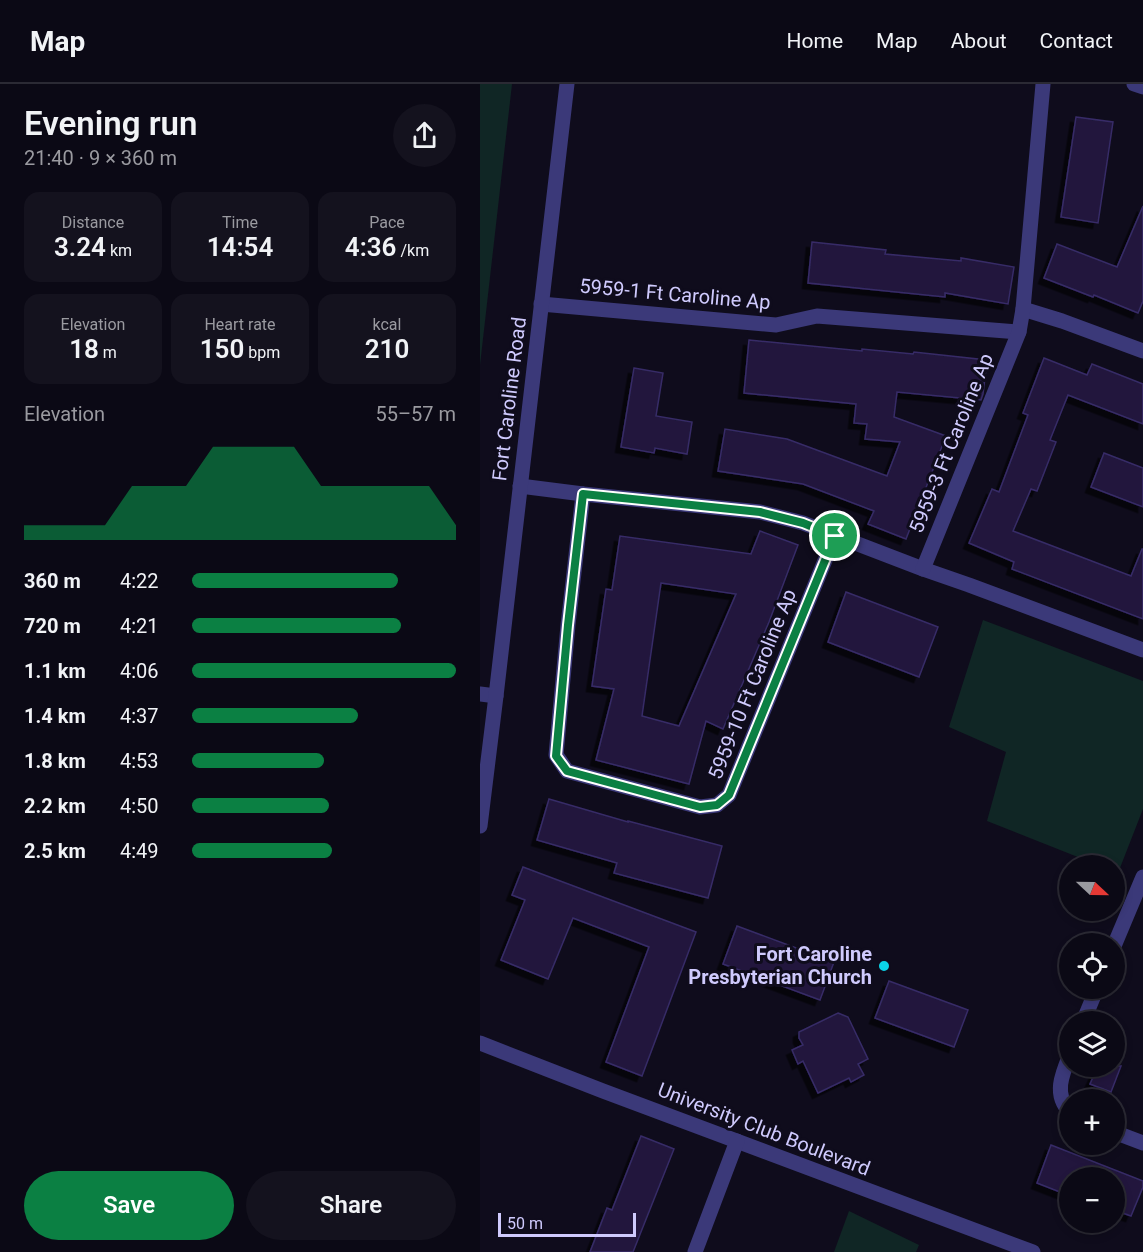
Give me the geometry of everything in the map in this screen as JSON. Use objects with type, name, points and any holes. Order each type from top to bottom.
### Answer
[{"type":"street","name":"Fort Caroline Road","points":[[480,826],[567,84]]},
{"type":"street","name":"5959-3 Ft Caroline Ap","points":[[923,569],[1019,332],[1043,84]]},
{"type":"street","points":[[1134,84],[1143,87]]},
{"type":"street","name":"5959-1 Ft Caroline Ap","points":[[541,303],[776,325],[817,316],[1019,332]]},
{"type":"street","points":[[1023,309],[1143,351]]},
{"type":"street","points":[[520,486],[760,512],[803,523],[1143,650]]},
{"type":"street","name":"5959-10 Ft Caroline Ap","points":[[583,494],[556,756],[567,771],[700,807],[717,805],[729,795],[835,536]]},
{"type":"street","points":[[480,694],[496,696]]},
{"type":"street","points":[[1119,933],[1143,877]]},
{"type":"street","name":"University Club Boulevard","points":[[480,1043],[1033,1252]]},
{"type":"street","points":[[1125,1136],[1143,1143]]},
{"type":"street","points":[[695,1252],[737,1140]]},
{"type":"green space","points":[[480,84],[512,84],[480,365]]},
{"type":"green space","points":[[983,620],[1143,681],[1143,809],[1125,855],[1073,855],[987,821],[1006,752],[949,727]]},
{"type":"green space","points":[[849,1211],[919,1245],[916,1252],[834,1252]]},
{"type":"building","points":[[1076,117],[1113,122],[1098,223],[1061,217]]},
{"type":"building","points":[[1143,206],[1143,301],[1138,313],[1044,278],[1057,244],[1117,267]]},
{"type":"building","points":[[812,242],[886,250],[885,254],[961,261],[961,258],[1014,267],[1008,304],[945,293],[945,297],[808,283]]},
{"type":"building","points":[[749,340],[862,351],[862,349],[913,354],[914,352],[987,360],[981,400],[897,392],[894,417],[946,436],[906,539],[868,524],[874,511],[803,484],[718,471],[725,429],[787,439],[887,476],[900,442],[865,439],[867,424],[854,423],[856,404],[744,393]]},
{"type":"building","points":[[1044,358],[1087,375],[1092,364],[1143,384],[1143,424],[1068,395],[1050,440],[1056,442],[1037,491],[1031,489],[1013,531],[1131,576],[1143,549],[1143,619],[1012,569],[1014,562],[969,543],[992,489],[999,492],[1028,415],[1023,413]]},
{"type":"building","points":[[634,368],[663,373],[656,416],[692,422],[687,454],[655,448],[654,453],[621,447]]},
{"type":"building","points":[[1104,453],[1143,468],[1143,507],[1091,487]]},
{"type":"building","points":[[760,531],[798,545],[769,622],[723,729],[706,721],[689,784],[596,760],[614,689],[592,686],[606,589],[612,590],[620,536],[751,554]],"holes":[[[661,583],[736,594],[679,726],[642,716]]]},
{"type":"building","points":[[846,592],[938,627],[919,677],[828,642]]},
{"type":"building","points":[[549,799],[722,846],[708,898],[614,873],[617,863],[537,840]]},
{"type":"building","points":[[523,867],[696,932],[642,1076],[606,1062],[649,947],[573,918],[548,979],[501,960],[525,900],[512,895]]},
{"type":"building","points":[[737,926],[834,962],[820,1000],[723,964]]},
{"type":"building","points":[[889,981],[968,1010],[954,1047],[875,1018]]},
{"type":"building","points":[[838,1013],[848,1017],[868,1059],[858,1064],[864,1075],[851,1082],[849,1078],[818,1093],[803,1061],[798,1064],[792,1050],[803,1045],[799,1032]]},
{"type":"building","points":[[1093,1077],[1117,1077],[1112,1089],[1103,1089],[1090,1084]]},
{"type":"building","points":[[641,1136],[674,1149],[633,1252],[590,1252],[607,1208],[612,1210]]},
{"type":"building","points":[[1051,1145],[1059,1148],[1059,1155],[1077,1155],[1107,1167],[1059,1167],[1059,1192],[1037,1183]]},
{"type":"building","points":[[1125,1174],[1143,1181],[1143,1187],[1131,1216],[1125,1214]]},
{"type":"place","name":"Fort Caroline Presbyterian Church","points":[[884,966]]},
{"type":"route","points":[[583,494],[760,512],[803,523],[835,536],[729,795],[717,805],[700,807],[567,771],[556,756],[583,494]]}]
